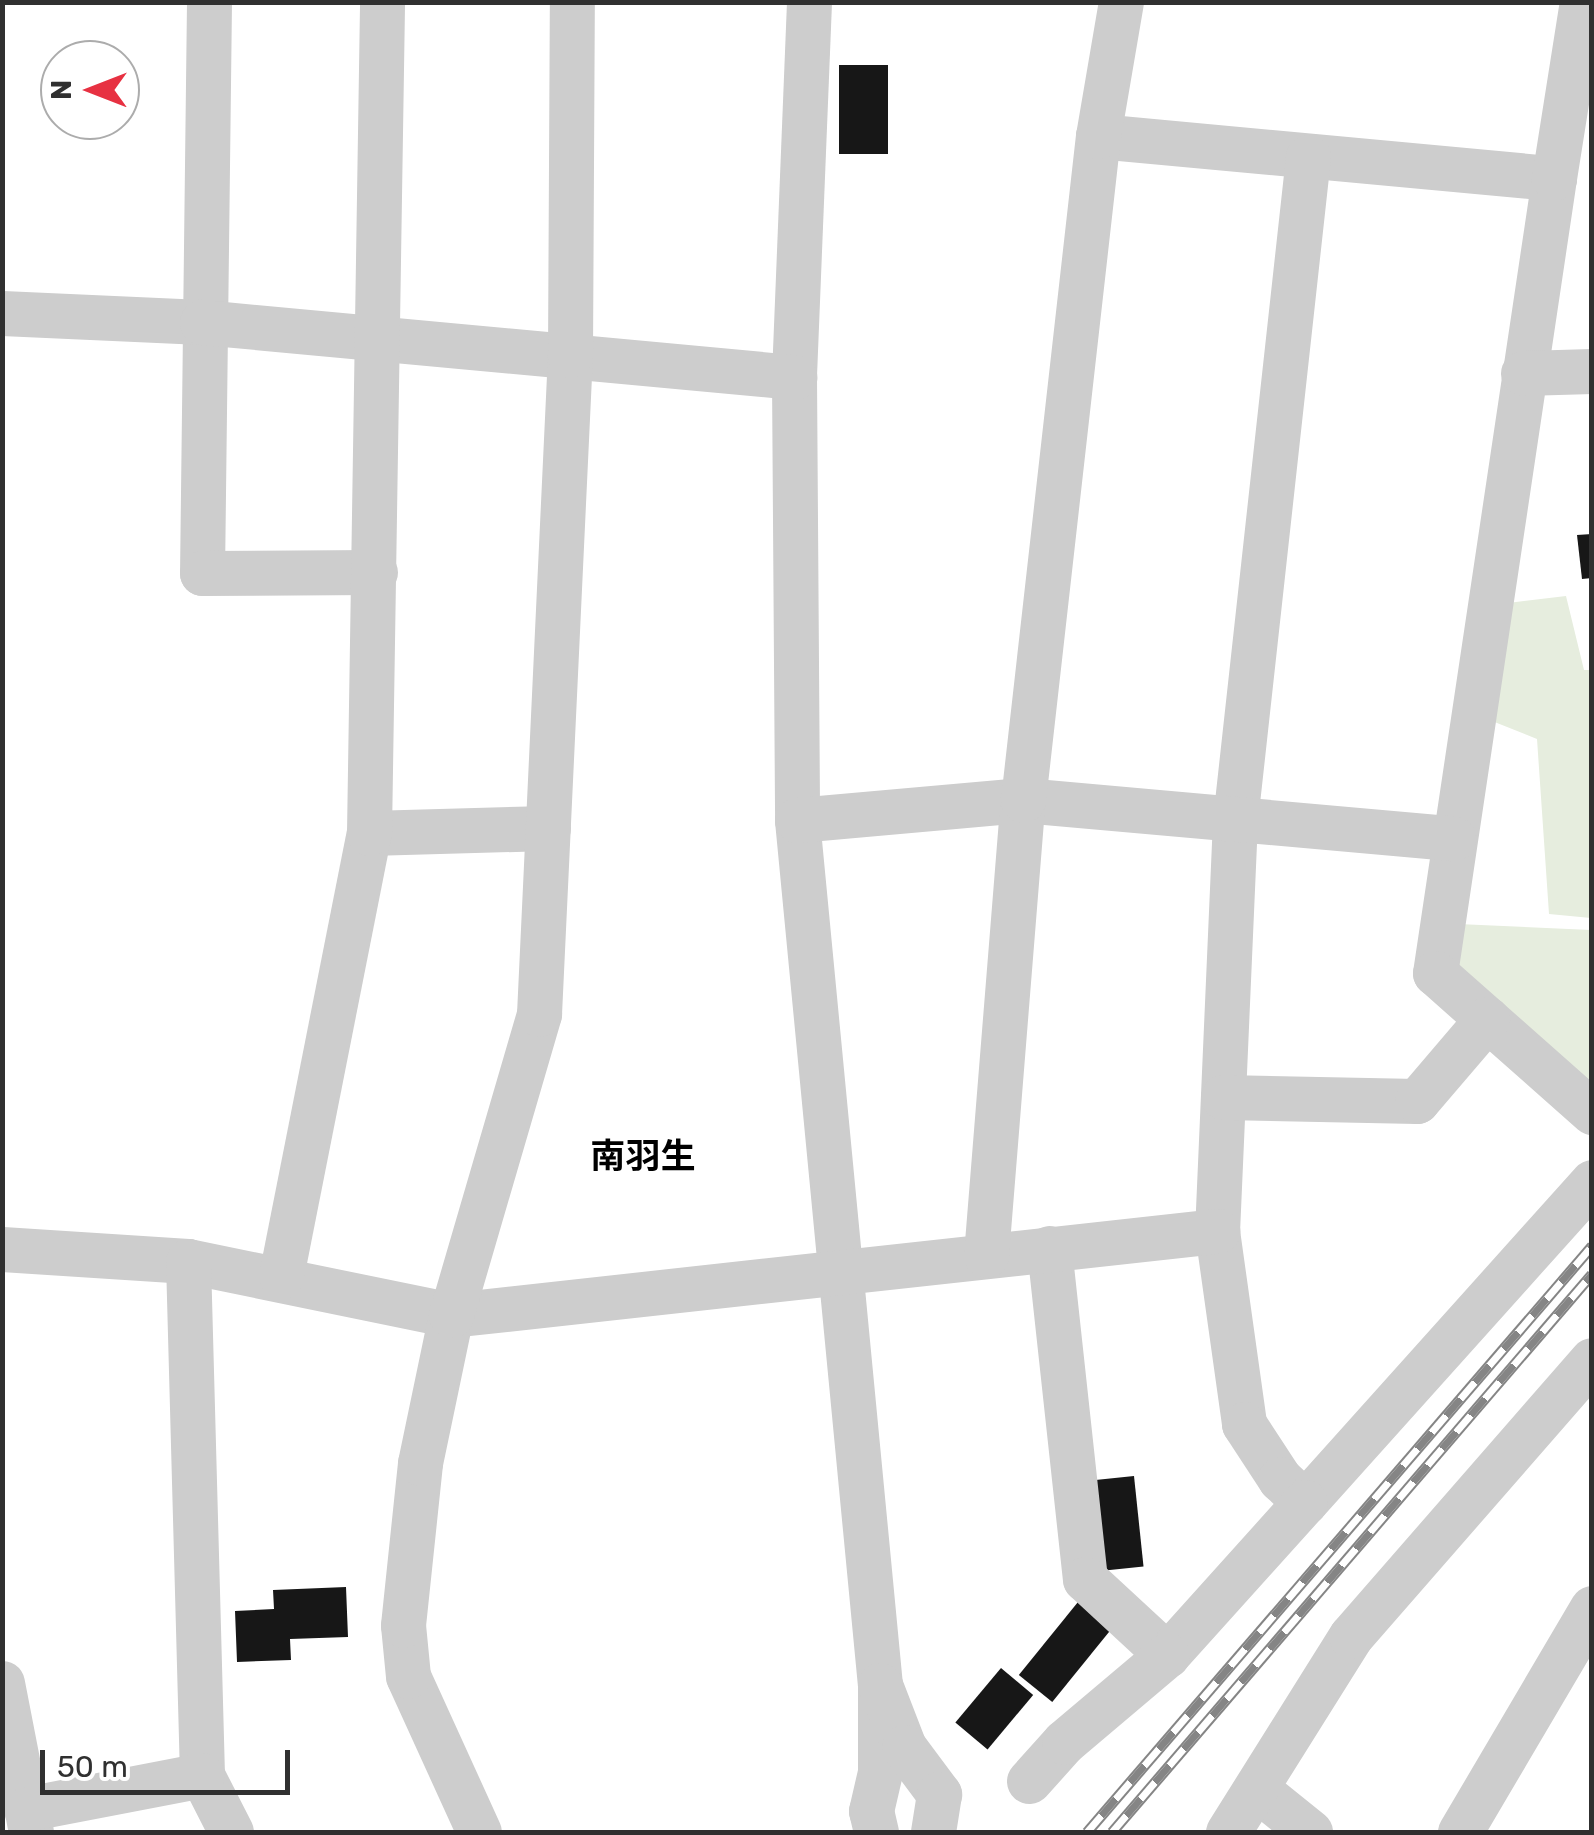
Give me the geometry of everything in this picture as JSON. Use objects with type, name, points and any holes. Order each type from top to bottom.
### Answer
[{"type":"street","points":[[209,2],[202,322],[202,573],[375,572]]},
{"type":"street","points":[[281,1276],[369,834],[380,340],[382,2]]},
{"type":"street","points":[[479,1832],[408,1676],[403,1626],[420,1463],[451,1314],[539,1014],[570,356],[572,2]]},
{"type":"street","points":[[809,2],[794,376],[798,820],[880,1685],[880,1772],[871,1812],[876,1832]]},
{"type":"street","points":[[986,1255],[1023,800],[1098,136],[1121,2]]},
{"type":"street","points":[[1582,2],[1435,973],[1592,1112]]},
{"type":"street","points":[[1098,136],[1554,178]]},
{"type":"street","points":[[1305,1502],[1280,1480],[1244,1424],[1217,1230],[1235,820],[1308,157]]},
{"type":"street","points":[[2,313],[202,322],[794,376]]},
{"type":"street","points":[[1523,372],[1592,371]]},
{"type":"street","points":[[798,820],[1023,800],[1453,838]]},
{"type":"street","points":[[369,834],[548,828]]},
{"type":"street","points":[[1223,1097],[1417,1101],[1487,1019]]},
{"type":"street","points":[[1030,1781],[1064,1742],[1168,1655],[1592,1182]]},
{"type":"street","points":[[2,1249],[188,1261],[281,1276],[451,1314],[1217,1230]]},
{"type":"street","points":[[1050,1248],[1086,1579],[1168,1655]]},
{"type":"street","points":[[188,1261],[202,1775],[231,1832]]},
{"type":"street","points":[[1228,1832],[1258,1790],[1351,1636],[1591,1362]]},
{"type":"street","points":[[1460,1832],[1592,1608]]},
{"type":"street","points":[[2,1683],[29,1821],[202,1775]]},
{"type":"street","points":[[880,1685],[904,1747],[939,1794],[933,1832]]},
{"type":"street","points":[[1258,1790],[1310,1832]]},
{"type":"green space","points":[[1566,596],[1584,670],[1591,670],[1591,918],[1549,914],[1537,739],[1492,721],[1500,604]]},
{"type":"green space","points":[[1458,924],[1591,930],[1591,1086],[1453,966]]},
{"type":"building","points":[[839,65],[888,65],[888,154],[839,154]]},
{"type":"building","points":[[1592,534],[1592,578],[1582,579],[1577,535]]},
{"type":"building","points":[[1134,1476],[1144,1567],[1098,1571],[1088,1481]]},
{"type":"building","points":[[346,1587],[348,1637],[290,1639],[291,1660],[237,1662],[235,1611],[274,1609],[273,1590]]},
{"type":"building","points":[[1078,1602],[1111,1629],[1052,1702],[1019,1675]]},
{"type":"building","points":[[1001,1668],[1033,1695],[988,1749],[955,1722]]},
{"type":"railway","points":[[1087,1832],[1592,1246]]},
{"type":"railway","points":[[1112,1832],[1592,1274]]},
{"type":"district","name":"南羽生","points":[[643,1156]]}]
